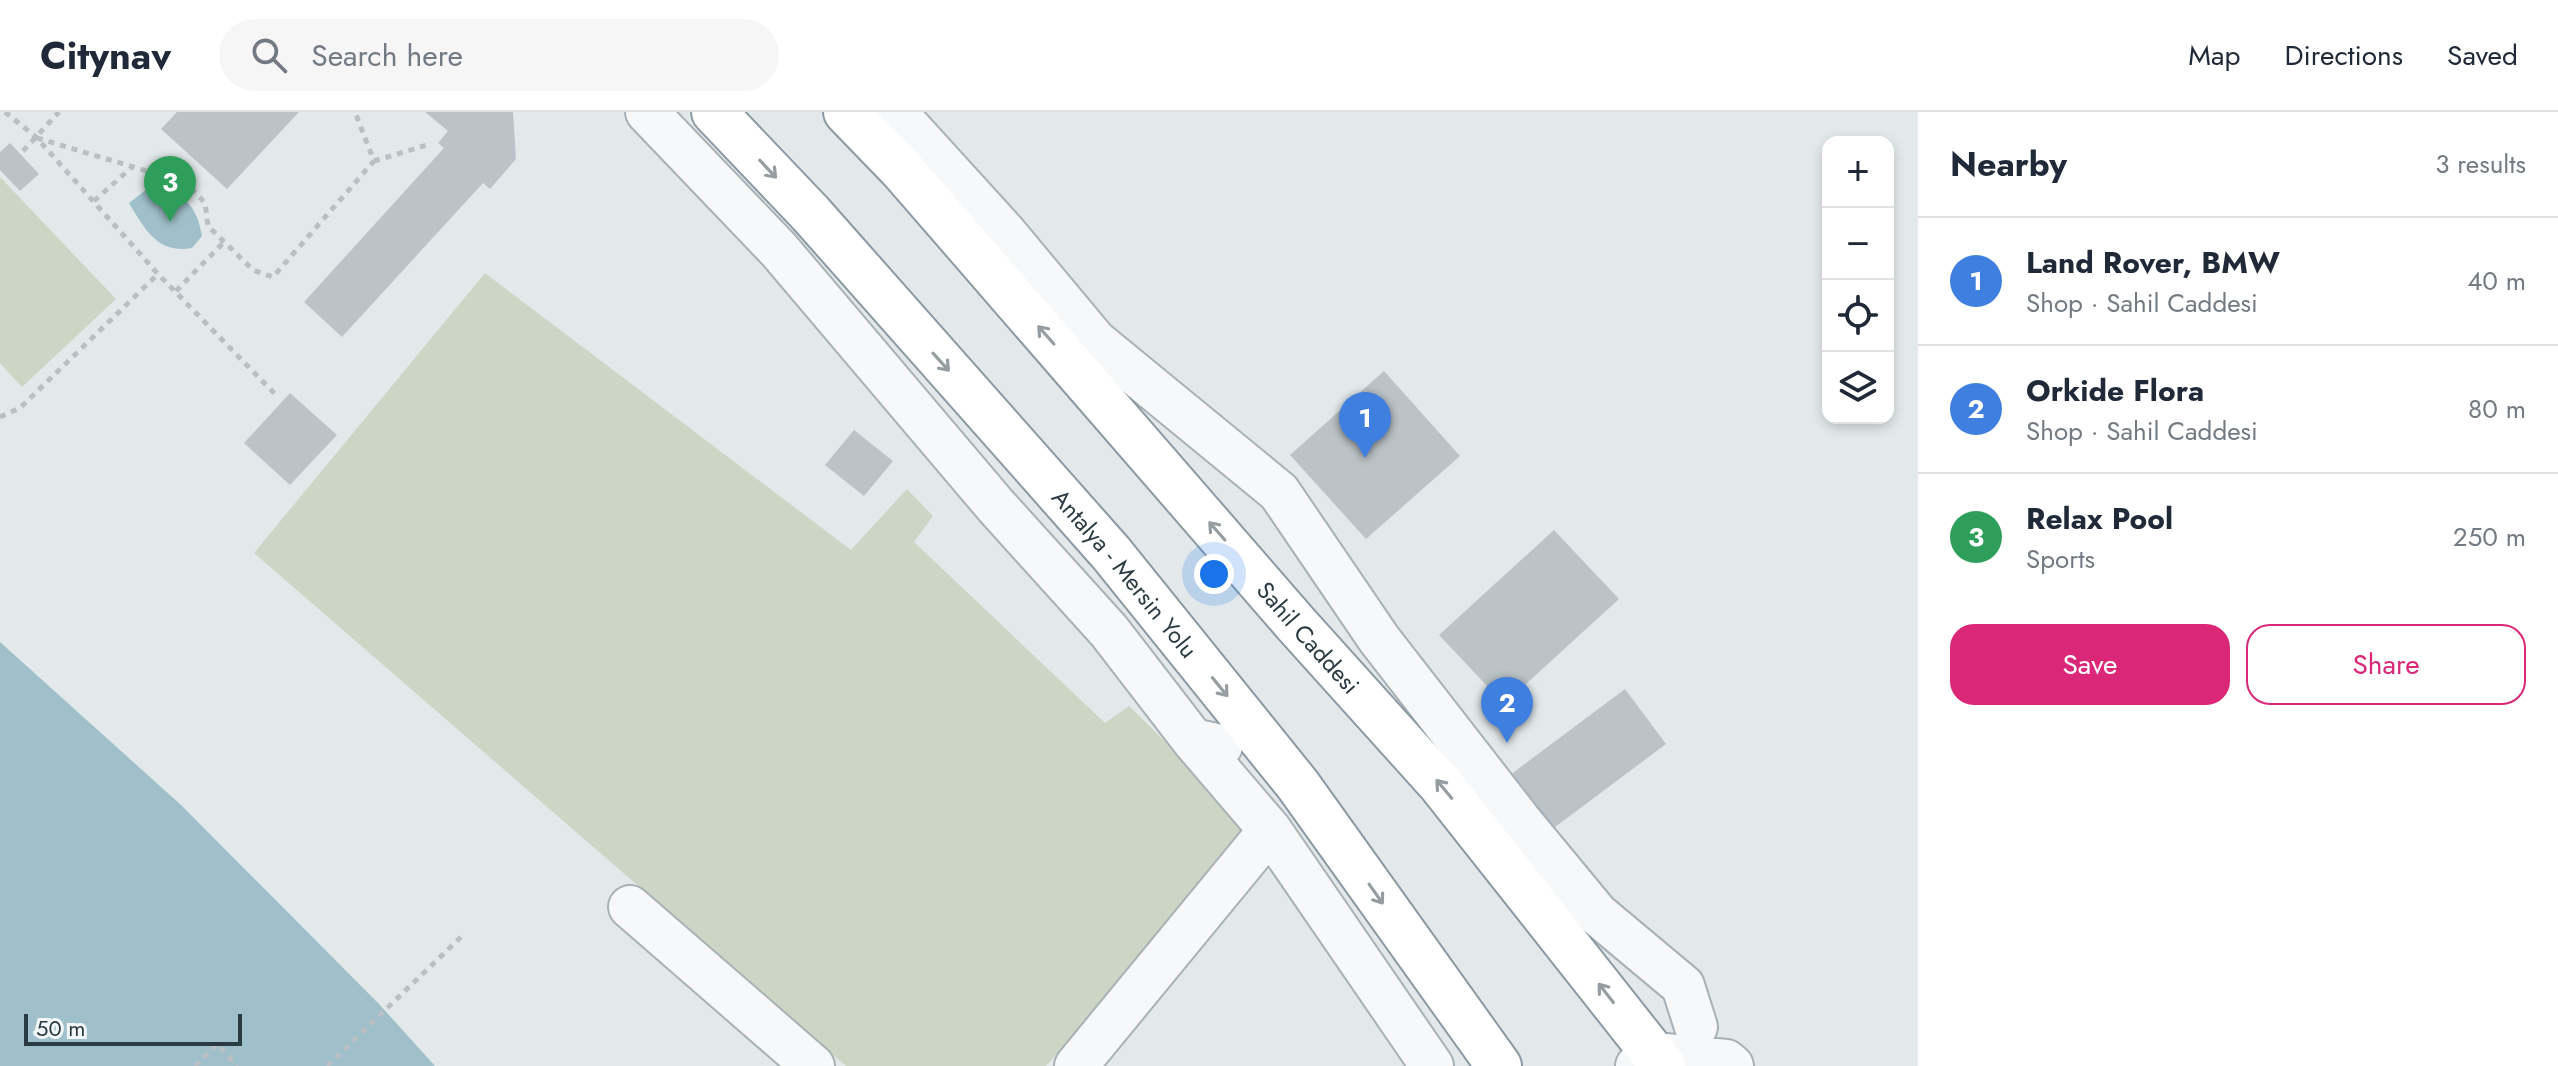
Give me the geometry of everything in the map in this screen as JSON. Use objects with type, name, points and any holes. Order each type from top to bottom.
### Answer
[{"type":"highway","name":"Antalya - Mersin Yolu","points":[[714,112],[811,214],[1111,553],[1298,785],[1499,1066]]},
{"type":"highway","name":"Sahil Caddesi","points":[[846,112],[903,171],[1296,624],[1441,785],[1652,1062]]},
{"type":"street","points":[[647,112],[779,250],[996,506],[1207,743],[1432,1066]]},
{"type":"street","points":[[895,112],[1005,233],[1095,341],[1279,492],[1379,639],[1521,822],[1597,914],[1683,986],[1696,1027]]},
{"type":"street","points":[[1076,1066],[1270,830]]},
{"type":"street","points":[[630,907],[813,1066]]},
{"type":"street","points":[[1652,1062],[1726,1061],[1732,1066]]},
{"type":"path","points":[[5,112],[36,137],[158,274],[275,394]]},
{"type":"path","points":[[23,151],[59,112]]},
{"type":"path","points":[[355,112],[374,161]]},
{"type":"path","points":[[36,137],[188,185],[205,203],[208,226],[253,270],[273,277],[374,161],[430,144]]},
{"type":"path","points":[[170,178],[187,161]]},
{"type":"path","points":[[94,201],[133,166]]},
{"type":"path","points":[[176,291],[224,242]]},
{"type":"path","points":[[0,417],[20,408],[158,274]]},
{"type":"path","points":[[327,1066],[463,935]]},
{"type":"path","points":[[195,1066],[217,1044],[237,1066]]},
{"type":"green space","points":[[0,177],[116,299],[22,387],[0,363]]},
{"type":"green space","points":[[485,273],[851,550],[907,489],[933,516],[914,542],[1105,723],[1129,706],[1256,831],[1046,1066],[846,1066],[254,553]]},
{"type":"water","points":[[147,189],[170,192],[191,207],[202,236],[192,248],[180,249],[161,244],[147,231],[129,203]]},
{"type":"water","points":[[0,642],[181,805],[380,1005],[435,1066],[0,1066]]},
{"type":"building","points":[[177,112],[299,112],[227,189],[161,129]]},
{"type":"building","points":[[425,112],[513,112],[516,159],[490,189],[483,183],[342,337],[304,302],[444,148],[438,143],[448,131]]},
{"type":"building","points":[[10,143],[39,174],[20,191],[0,170],[0,152]]},
{"type":"building","points":[[1384,371],[1460,456],[1366,539],[1290,455]]},
{"type":"building","points":[[290,393],[337,435],[290,485],[244,443]]},
{"type":"building","points":[[854,430],[893,461],[864,496],[825,465]]},
{"type":"building","points":[[1554,530],[1619,599],[1504,704],[1439,635]]},
{"type":"building","points":[[1625,689],[1666,744],[1551,830],[1510,775]]},
{"type":"place","name":"Relax Pool","points":[[170,222]]},
{"type":"place","name":"Land Rover, BMW","points":[[1365,458]]},
{"type":"place","name":"Orkide Flora","points":[[1507,743]]}]
